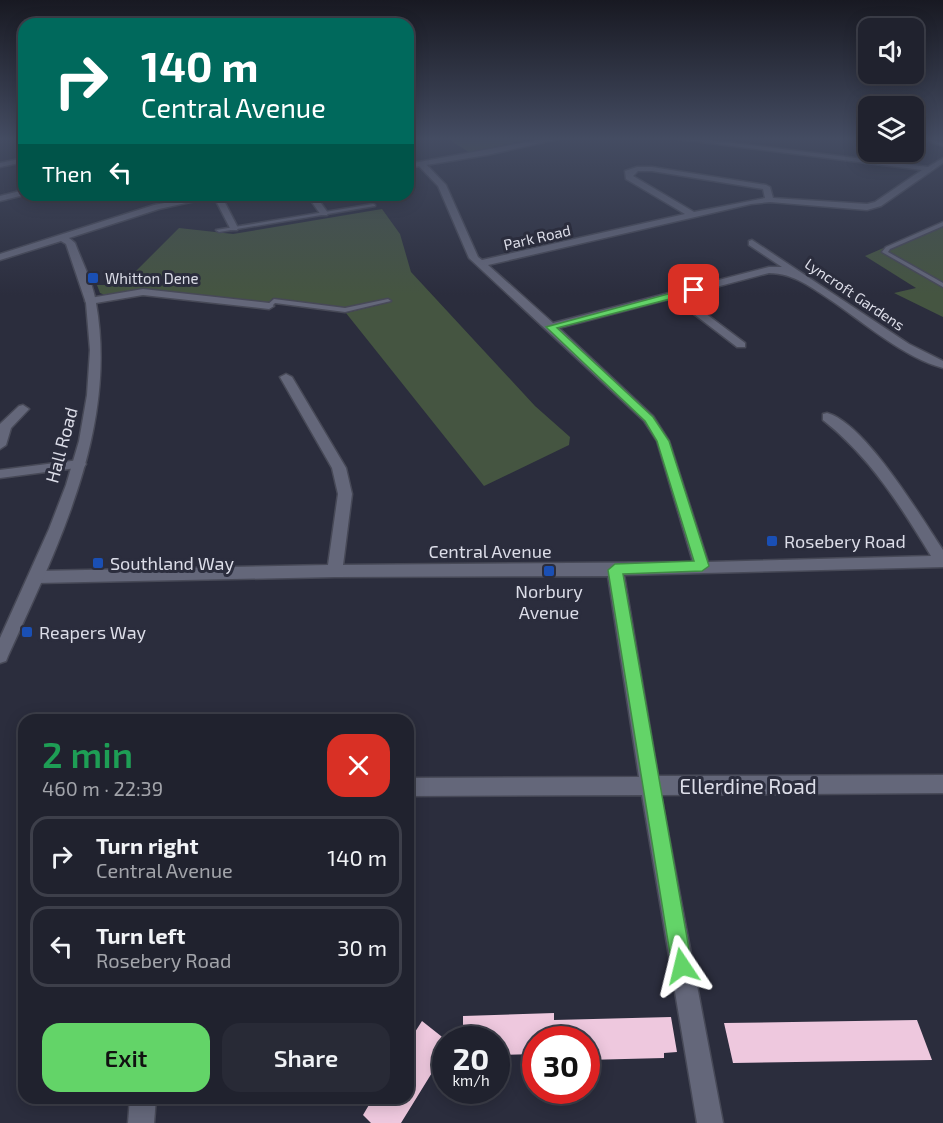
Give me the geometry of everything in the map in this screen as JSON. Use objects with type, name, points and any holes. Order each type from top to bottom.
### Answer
[{"type":"street","points":[[444,190],[474,258],[479,264],[519,297],[649,419],[663,441],[702,566]]},
{"type":"street","points":[[651,190],[692,215]]},
{"type":"street","points":[[767,190],[770,200]]},
{"type":"street","points":[[778,190],[829,205]]},
{"type":"street","name":"Park Road","points":[[479,264],[692,215],[770,200],[855,208],[878,204],[898,190]]},
{"type":"street","points":[[0,199],[18,194]]},
{"type":"street","points":[[220,201],[234,228]]},
{"type":"street","points":[[315,201],[324,213]]},
{"type":"street","points":[[0,256],[63,238],[162,202]]},
{"type":"street","name":"Hall Road","points":[[0,656],[37,578],[80,464],[88,431],[94,388],[96,348],[90,301],[70,243],[63,238]]},
{"type":"street","name":"Lyncroft Gardens","points":[[753,243],[905,346],[943,365]]},
{"type":"street","points":[[550,327],[769,270],[781,270],[804,278]]},
{"type":"street","points":[[90,301],[143,292],[269,306]]},
{"type":"street","points":[[675,295],[741,345]]},
{"type":"street","points":[[286,377],[339,468],[345,494],[335,571]]},
{"type":"street","points":[[0,445],[2,428],[23,409]]},
{"type":"street","points":[[827,417],[882,468],[942,561]]},
{"type":"street","points":[[0,474],[80,464]]},
{"type":"street","name":"Central Avenue","points":[[37,578],[335,571],[615,570],[942,561]]},
{"type":"street","points":[[615,570],[650,786],[710,1123]]},
{"type":"street","name":"Ellerdine Road","points":[[414,787],[943,784]]},
{"type":"street","points":[[141,1123],[143,1104]]},
{"type":"lane","points":[[219,230],[373,205]]},
{"type":"lane","points":[[943,230],[940,225],[888,248],[885,252],[943,285]]},
{"type":"lane","points":[[269,306],[274,301],[345,310],[388,301]]},
{"type":"green space","points":[[382,209],[400,234],[411,272],[535,406],[570,437],[569,445],[484,486],[346,313],[386,303],[385,300],[344,308],[273,298],[268,303],[145,289],[105,295],[100,293],[97,285],[122,285],[179,228],[233,234]]},
{"type":"green space","points":[[943,222],[943,317],[894,293],[916,288],[865,256]]},
{"type":"building","points":[[554,1013],[554,1020],[671,1017],[677,1052],[664,1053],[664,1058],[600,1060],[600,1026],[522,1026],[522,1054],[510,1055],[510,1026],[463,1026],[463,1016]]},
{"type":"building","points":[[917,1020],[932,1060],[733,1063],[724,1023]]},
{"type":"building","points":[[422,1021],[432,1029],[432,1073],[414,1102],[414,1034]]},
{"type":"building","points":[[369,1104],[413,1104],[401,1123],[371,1123],[363,1115]]},
{"type":"place","name":"Whitton Dene","points":[[93,278]]},
{"type":"place","name":"Rosebery Road","points":[[772,541]]},
{"type":"place","name":"Southland Way","points":[[98,563]]},
{"type":"place","name":"Norbury Avenue","points":[[549,571]]},
{"type":"place","name":"Reapers Way","points":[[27,632]]},
{"type":"route","points":[[682,966],[615,570],[702,566],[663,441],[649,419],[550,327],[694,290]]}]
